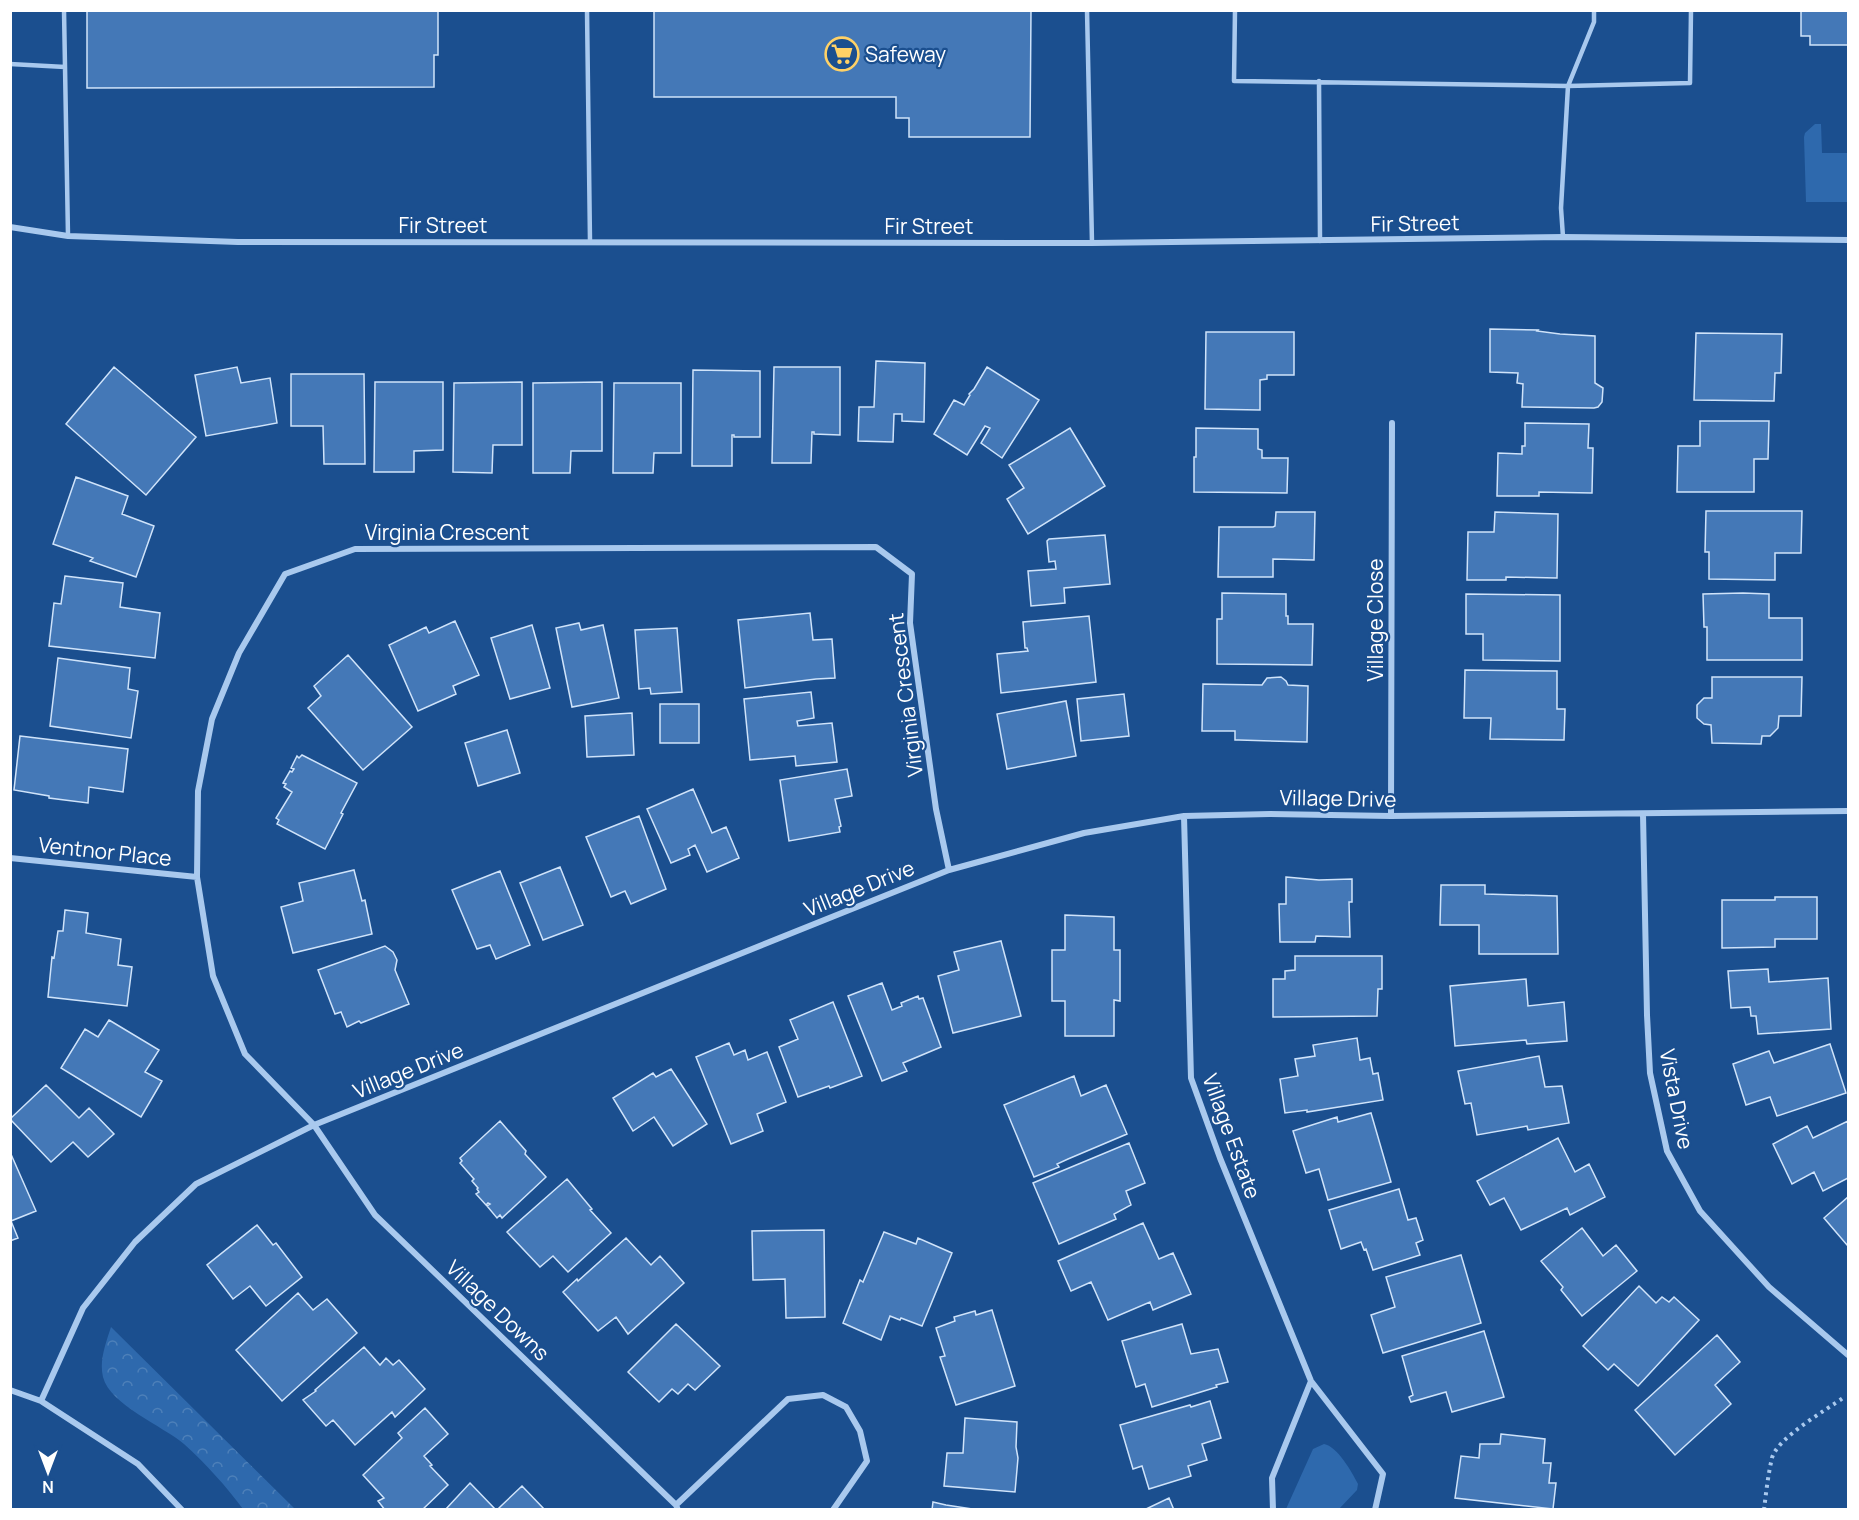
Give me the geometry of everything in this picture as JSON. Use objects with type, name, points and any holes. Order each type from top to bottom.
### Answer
[{"type":"street","name":"Fir Street","points":[[10,227],[68,236],[238,242],[1092,243],[1563,237],[1848,240]]},
{"type":"street","name":"Village Close","points":[[1391,816],[1392,423]]},
{"type":"street","name":"Virginia Crescent","points":[[314,1125],[245,1054],[213,976],[197,877],[198,791],[212,719],[239,653],[285,574],[355,549],[876,547],[912,574],[910,623],[936,809],[949,870]]},
{"type":"street","name":"Village Drive","points":[[41,1401],[83,1308],[135,1242],[196,1184],[314,1125],[949,870],[1084,833],[1184,816],[1848,811]]},
{"type":"street","name":"Vista Drive","points":[[1644,814],[1650,1073],[1666,1151],[1700,1211],[1769,1287],[1848,1355]]},
{"type":"street","name":"Village Estate","points":[[1184,816],[1191,1078],[1220,1158],[1311,1381],[1383,1474],[1375,1509]]},
{"type":"street","name":"Ventnor Place","points":[[10,858],[197,877]]},
{"type":"street","name":"Village Downs","points":[[314,1125],[375,1215],[677,1507],[788,1399],[823,1395],[846,1407],[860,1431],[867,1461],[832,1509]]},
{"type":"street","points":[[1273,1509],[1272,1478],[1311,1381]]},
{"type":"street","points":[[10,1390],[41,1401],[138,1464],[182,1509]]},
{"type":"lane","points":[[64,10],[68,236]]},
{"type":"lane","points":[[587,10],[590,242]]},
{"type":"lane","points":[[1087,10],[1092,243]]},
{"type":"lane","points":[[1235,10],[1234,81],[1568,86],[1690,83],[1691,10]]},
{"type":"lane","points":[[1563,237],[1561,208],[1568,86],[1594,22],[1594,10]]},
{"type":"lane","points":[[10,64],[65,67]]},
{"type":"lane","points":[[1319,81],[1320,241]]},
{"type":"path","points":[[1764,1509],[1772,1456],[1810,1419],[1843,1398]]},
{"type":"green space","points":[[1815,124],[1821,124],[1822,153],[1848,153],[1848,202],[1806,202],[1804,137],[1805,133]]},
{"type":"green space","points":[[111,1327],[295,1509],[243,1509],[215,1475],[184,1444],[116,1397],[108,1387],[102,1371],[104,1352]]},
{"type":"green space","points":[[1324,1444],[1334,1449],[1344,1460],[1358,1484],[1357,1490],[1339,1509],[1286,1509],[1313,1449]]},
{"type":"building","points":[[87,10],[438,10],[438,55],[434,55],[434,87],[87,88]]},
{"type":"building","name":"Safeway","points":[[654,10],[1031,10],[1030,137],[909,137],[909,118],[896,118],[896,97],[654,97]]},
{"type":"building","points":[[1379,10],[1534,10],[1534,11]]},
{"type":"building","points":[[1801,10],[1848,10],[1848,45],[1810,45],[1810,36],[1801,36]]},
{"type":"building","points":[[1490,329],[1538,330],[1595,336],[1595,383],[1603,388],[1602,402],[1594,408],[1522,407],[1523,384],[1517,383],[1518,373],[1490,372]]},
{"type":"building","points":[[1206,332],[1294,332],[1294,375],[1267,375],[1267,379],[1260,380],[1260,410],[1205,409]]},
{"type":"building","points":[[1696,333],[1782,334],[1781,373],[1775,373],[1774,401],[1694,400]]},
{"type":"building","points":[[876,361],[925,363],[924,422],[902,421],[902,414],[894,414],[893,442],[858,441],[859,407],[874,407]]},
{"type":"building","points":[[114,367],[196,437],[146,495],[66,424]]},
{"type":"building","points":[[237,367],[241,383],[270,378],[277,423],[206,436],[195,375]]},
{"type":"building","points":[[774,367],[840,367],[840,435],[812,432],[811,463],[772,463]]},
{"type":"building","points":[[987,367],[1039,400],[1002,458],[981,443],[990,428],[985,426],[967,455],[934,434],[954,400],[964,405]]},
{"type":"building","points":[[693,370],[760,371],[760,437],[734,437],[732,435],[732,466],[692,466]]},
{"type":"building","points":[[291,374],[364,374],[365,464],[324,464],[323,426],[291,426]]},
{"type":"building","points":[[375,382],[443,382],[443,450],[414,451],[414,472],[374,472]]},
{"type":"building","points":[[522,382],[522,445],[493,445],[492,473],[453,472],[454,383]]},
{"type":"building","points":[[602,382],[602,451],[571,451],[570,473],[533,473],[533,383]]},
{"type":"building","points":[[614,383],[681,383],[681,453],[654,453],[653,473],[613,473]]},
{"type":"building","points":[[1700,421],[1769,421],[1768,459],[1754,459],[1754,492],[1677,492],[1678,446],[1700,446]]},
{"type":"building","points":[[1525,423],[1589,424],[1588,448],[1593,448],[1592,493],[1539,492],[1539,496],[1497,496],[1498,453],[1522,454],[1522,446],[1525,446]]},
{"type":"building","points":[[1070,428],[1105,486],[1028,534],[1007,499],[1024,488],[1009,465]]},
{"type":"building","points":[[1196,428],[1258,429],[1258,449],[1262,450],[1262,458],[1288,458],[1287,493],[1194,492]]},
{"type":"building","points":[[76,477],[128,496],[122,514],[154,526],[136,577],[90,561],[93,558],[53,544]]},
{"type":"building","points":[[1706,511],[1802,511],[1801,553],[1775,553],[1775,580],[1709,579],[1709,552],[1705,552]]},
{"type":"building","points":[[1276,512],[1315,512],[1314,560],[1273,559],[1273,577],[1218,577],[1219,527],[1273,527]]},
{"type":"building","points":[[1495,512],[1558,514],[1557,578],[1506,577],[1506,580],[1467,580],[1468,532],[1494,532]]},
{"type":"building","points":[[1105,535],[1110,584],[1064,588],[1065,603],[1031,606],[1028,571],[1056,569],[1055,561],[1049,562],[1047,541],[1049,539]]},
{"type":"building","points":[[65,576],[123,583],[120,607],[160,613],[155,658],[49,646],[54,603],[61,604]]},
{"type":"building","points":[[1222,593],[1286,594],[1288,624],[1313,624],[1312,665],[1217,664],[1217,619],[1222,619]]},
{"type":"building","points":[[1466,594],[1560,595],[1560,661],[1483,660],[1483,634],[1466,634]]},
{"type":"building","points":[[1703,594],[1769,594],[1769,618],[1802,618],[1802,660],[1707,660],[1707,627],[1704,627]]},
{"type":"building","points":[[810,613],[813,640],[832,639],[835,678],[745,688],[738,620]]},
{"type":"building","points":[[1089,616],[1096,682],[1001,693],[997,654],[1028,651],[1025,648],[1023,622]]},
{"type":"building","points":[[455,621],[479,675],[453,686],[456,694],[418,711],[389,645],[426,627],[429,633]]},
{"type":"building","points":[[579,623],[581,630],[603,625],[619,698],[572,707],[556,628]]},
{"type":"building","points":[[532,625],[550,688],[510,699],[491,638]]},
{"type":"building","points":[[677,628],[682,692],[651,694],[650,688],[639,689],[635,630]]},
{"type":"building","points":[[348,655],[412,727],[363,770],[308,708],[321,696],[314,686]]},
{"type":"building","points":[[58,658],[130,668],[128,689],[138,691],[131,738],[50,726]]},
{"type":"building","points":[[1465,670],[1557,671],[1557,709],[1565,709],[1564,740],[1490,739],[1491,718],[1464,718]]},
{"type":"building","points":[[1281,677],[1288,685],[1308,686],[1307,742],[1235,740],[1235,731],[1202,731],[1203,684],[1262,685],[1267,678]]},
{"type":"building","points":[[1712,677],[1802,677],[1801,716],[1779,716],[1778,728],[1770,736],[1762,736],[1761,744],[1712,743],[1711,725],[1704,724],[1697,718],[1697,705],[1704,698],[1712,698]]},
{"type":"building","points":[[811,692],[814,718],[797,721],[798,726],[832,723],[837,762],[796,766],[795,756],[750,760],[744,699]]},
{"type":"building","points":[[1124,694],[1129,736],[1081,741],[1077,699]]},
{"type":"building","points":[[1066,701],[1076,756],[1007,769],[997,714]]},
{"type":"building","points":[[660,704],[699,704],[699,743],[660,743]]},
{"type":"building","points":[[632,713],[634,755],[587,757],[585,716]]},
{"type":"building","points":[[507,730],[520,773],[478,786],[465,743]]},
{"type":"building","points":[[20,736],[128,749],[123,792],[89,787],[88,803],[49,798],[49,796],[14,790]]},
{"type":"building","points":[[302,755],[357,783],[325,849],[277,824],[279,820],[276,818],[292,792],[284,787],[286,784],[283,783],[290,771],[294,769],[291,768],[297,756],[299,758]]},
{"type":"building","points":[[847,769],[852,796],[835,799],[841,826],[839,827],[840,832],[789,841],[780,780]]},
{"type":"building","points":[[693,789],[712,833],[726,827],[739,858],[707,872],[695,845],[688,849],[690,855],[671,863],[647,809]]},
{"type":"building","points":[[639,816],[666,889],[631,904],[625,891],[611,897],[586,837]]},
{"type":"building","points":[[560,867],[583,925],[543,940],[520,883]]},
{"type":"building","points":[[354,870],[362,901],[365,900],[372,934],[293,953],[281,907],[303,901],[299,883]]},
{"type":"building","points":[[500,871],[530,945],[496,959],[490,945],[477,949],[452,890]]},
{"type":"building","points":[[1286,877],[1319,880],[1352,879],[1352,902],[1349,902],[1350,937],[1316,936],[1315,942],[1280,942],[1279,904],[1286,904]]},
{"type":"building","points":[[1441,885],[1485,885],[1485,894],[1557,896],[1558,954],[1479,954],[1479,925],[1440,925]]},
{"type":"building","points":[[1775,897],[1817,897],[1817,939],[1775,939],[1775,947],[1722,948],[1722,900],[1775,900]]},
{"type":"building","points":[[65,910],[88,913],[86,933],[121,939],[118,965],[132,967],[127,1006],[48,997],[52,957],[54,958],[58,931],[63,931]]},
{"type":"building","points":[[1065,915],[1114,917],[1114,950],[1120,950],[1120,1001],[1114,1000],[1114,1036],[1065,1036],[1065,1001],[1052,1001],[1052,950],[1065,950]]},
{"type":"building","points":[[1001,941],[1021,1016],[953,1033],[938,976],[959,970],[954,952]]},
{"type":"building","points":[[385,946],[393,952],[397,960],[395,970],[409,1004],[347,1027],[341,1012],[335,1014],[318,970]]},
{"type":"building","points":[[1295,956],[1382,956],[1382,989],[1378,989],[1377,1016],[1273,1017],[1273,979],[1285,979],[1285,971],[1295,970]]},
{"type":"building","points":[[1768,969],[1769,982],[1828,978],[1831,1029],[1758,1034],[1756,1016],[1751,1016],[1750,1007],[1731,1008],[1728,971]]},
{"type":"building","points":[[1526,979],[1528,1006],[1564,1002],[1567,1041],[1527,1044],[1526,1040],[1455,1046],[1450,986]]},
{"type":"building","points":[[882,983],[892,1010],[902,1006],[901,1003],[918,996],[919,999],[923,998],[941,1047],[903,1063],[907,1071],[882,1081],[848,996]]},
{"type":"building","points":[[833,1002],[862,1076],[798,1097],[779,1047],[798,1039],[790,1020]]},
{"type":"building","points":[[109,1020],[159,1050],[145,1072],[162,1081],[141,1117],[61,1068],[85,1029],[98,1037]]},
{"type":"building","points":[[1357,1038],[1360,1060],[1370,1058],[1373,1074],[1378,1073],[1383,1100],[1307,1112],[1307,1110],[1285,1113],[1280,1079],[1298,1076],[1295,1059],[1315,1056],[1313,1045]]},
{"type":"building","points":[[729,1043],[734,1055],[745,1050],[748,1060],[767,1052],[786,1102],[757,1114],[763,1131],[731,1144],[696,1057]]},
{"type":"building","points":[[1830,1044],[1846,1093],[1777,1116],[1770,1097],[1746,1105],[1733,1064],[1769,1051],[1774,1063]]},
{"type":"building","points":[[1539,1056],[1545,1087],[1562,1086],[1569,1123],[1528,1130],[1527,1126],[1477,1135],[1471,1103],[1465,1104],[1458,1071]]},
{"type":"building","points":[[671,1069],[707,1124],[673,1146],[654,1117],[633,1131],[613,1098],[653,1073],[656,1077]]},
{"type":"building","points":[[1074,1076],[1081,1096],[1106,1085],[1127,1134],[1057,1164],[1059,1167],[1034,1177],[1004,1105]]},
{"type":"building","points":[[46,1085],[79,1118],[89,1108],[114,1134],[88,1157],[73,1142],[51,1162],[10,1119]]},
{"type":"building","points":[[1371,1113],[1391,1182],[1328,1200],[1319,1169],[1306,1173],[1293,1131],[1337,1117],[1338,1122]]},
{"type":"building","points":[[500,1121],[546,1177],[502,1218],[500,1215],[497,1218],[487,1206],[490,1204],[486,1205],[476,1194],[479,1192],[472,1181],[474,1179],[460,1163],[462,1161],[460,1158]]},
{"type":"building","points":[[1848,1121],[1848,1178],[1823,1191],[1814,1172],[1792,1184],[1773,1144],[1807,1126],[1813,1138]]},
{"type":"building","points":[[1558,1138],[1575,1172],[1589,1164],[1605,1197],[1570,1215],[1567,1208],[1521,1230],[1504,1198],[1490,1205],[1477,1181]]},
{"type":"building","points":[[1129,1143],[1145,1183],[1126,1191],[1131,1205],[1114,1214],[1116,1219],[1059,1244],[1033,1183]]},
{"type":"building","points":[[10,1152],[36,1211],[11,1221],[18,1238],[10,1241]]},
{"type":"building","points":[[567,1179],[611,1233],[568,1272],[553,1256],[540,1267],[507,1232]]},
{"type":"building","points":[[1399,1189],[1408,1220],[1416,1218],[1423,1240],[1416,1243],[1420,1255],[1373,1270],[1366,1249],[1364,1250],[1361,1242],[1341,1249],[1329,1210]]},
{"type":"building","points":[[1848,1197],[1848,1243],[1847,1245],[1824,1218]]},
{"type":"building","points":[[1143,1223],[1159,1259],[1173,1253],[1191,1294],[1153,1310],[1150,1302],[1108,1320],[1091,1282],[1071,1291],[1058,1261]]},
{"type":"building","points":[[257,1225],[273,1245],[276,1243],[302,1277],[266,1306],[250,1286],[233,1299],[207,1265]]},
{"type":"building","points":[[1582,1228],[1603,1256],[1616,1245],[1637,1271],[1582,1316],[1561,1290],[1563,1287],[1541,1261]]},
{"type":"building","points":[[824,1230],[825,1317],[786,1318],[785,1279],[753,1280],[752,1231]]},
{"type":"building","points":[[884,1232],[916,1244],[918,1238],[952,1253],[922,1326],[890,1316],[881,1340],[843,1323],[860,1280],[863,1282]]},
{"type":"building","points":[[626,1238],[651,1265],[660,1256],[684,1283],[628,1334],[616,1317],[598,1331],[563,1292]]},
{"type":"building","points":[[1461,1255],[1481,1323],[1383,1353],[1371,1315],[1395,1307],[1386,1277]]},
{"type":"building","points":[[1639,1286],[1656,1303],[1662,1297],[1669,1302],[1674,1297],[1699,1320],[1638,1386],[1614,1364],[1608,1370],[1583,1346]]},
{"type":"building","points":[[298,1293],[313,1310],[327,1299],[357,1333],[282,1401],[236,1350]]},
{"type":"building","points":[[992,1310],[1015,1386],[956,1405],[940,1357],[945,1356],[936,1328],[955,1321],[954,1317],[975,1311],[976,1315]]},
{"type":"building","points":[[676,1324],[720,1366],[695,1390],[688,1384],[678,1394],[672,1389],[659,1402],[628,1372]]},
{"type":"building","points":[[1182,1324],[1191,1354],[1218,1349],[1228,1382],[1152,1407],[1145,1384],[1136,1387],[1122,1341]]},
{"type":"building","points":[[1484,1331],[1504,1397],[1452,1412],[1446,1392],[1411,1402],[1409,1397],[1413,1395],[1402,1356]]},
{"type":"building","points":[[1717,1335],[1740,1362],[1715,1385],[1731,1404],[1675,1455],[1635,1410]]},
{"type":"building","points":[[364,1347],[380,1365],[386,1358],[393,1365],[399,1360],[425,1389],[395,1417],[392,1412],[355,1445],[333,1420],[326,1426],[303,1400]]},
{"type":"building","points":[[1210,1401],[1221,1438],[1202,1444],[1207,1460],[1188,1466],[1191,1476],[1149,1489],[1142,1466],[1133,1469],[1120,1425]]},
{"type":"building","points":[[425,1408],[448,1434],[424,1456],[448,1485],[422,1510],[385,1510],[378,1501],[384,1498],[363,1475],[402,1438],[398,1433]]},
{"type":"building","points":[[965,1418],[1017,1422],[1018,1458],[1015,1492],[944,1486],[947,1453],[963,1453]]},
{"type":"building","points":[[1501,1434],[1545,1439],[1543,1463],[1551,1463],[1549,1483],[1556,1483],[1553,1509],[1455,1498],[1461,1456],[1479,1458],[1480,1444],[1500,1444]]},
{"type":"building","points":[[470,1483],[496,1510],[445,1510]]},
{"type":"building","points":[[522,1486],[545,1510],[497,1510],[501,1506]]},
{"type":"building","points":[[1169,1498],[1174,1510],[1144,1510]]},
{"type":"building","points":[[933,1502],[946,1505],[979,1510],[932,1510]]},
{"type":"place","name":"Safeway","points":[[842,54]]}]
